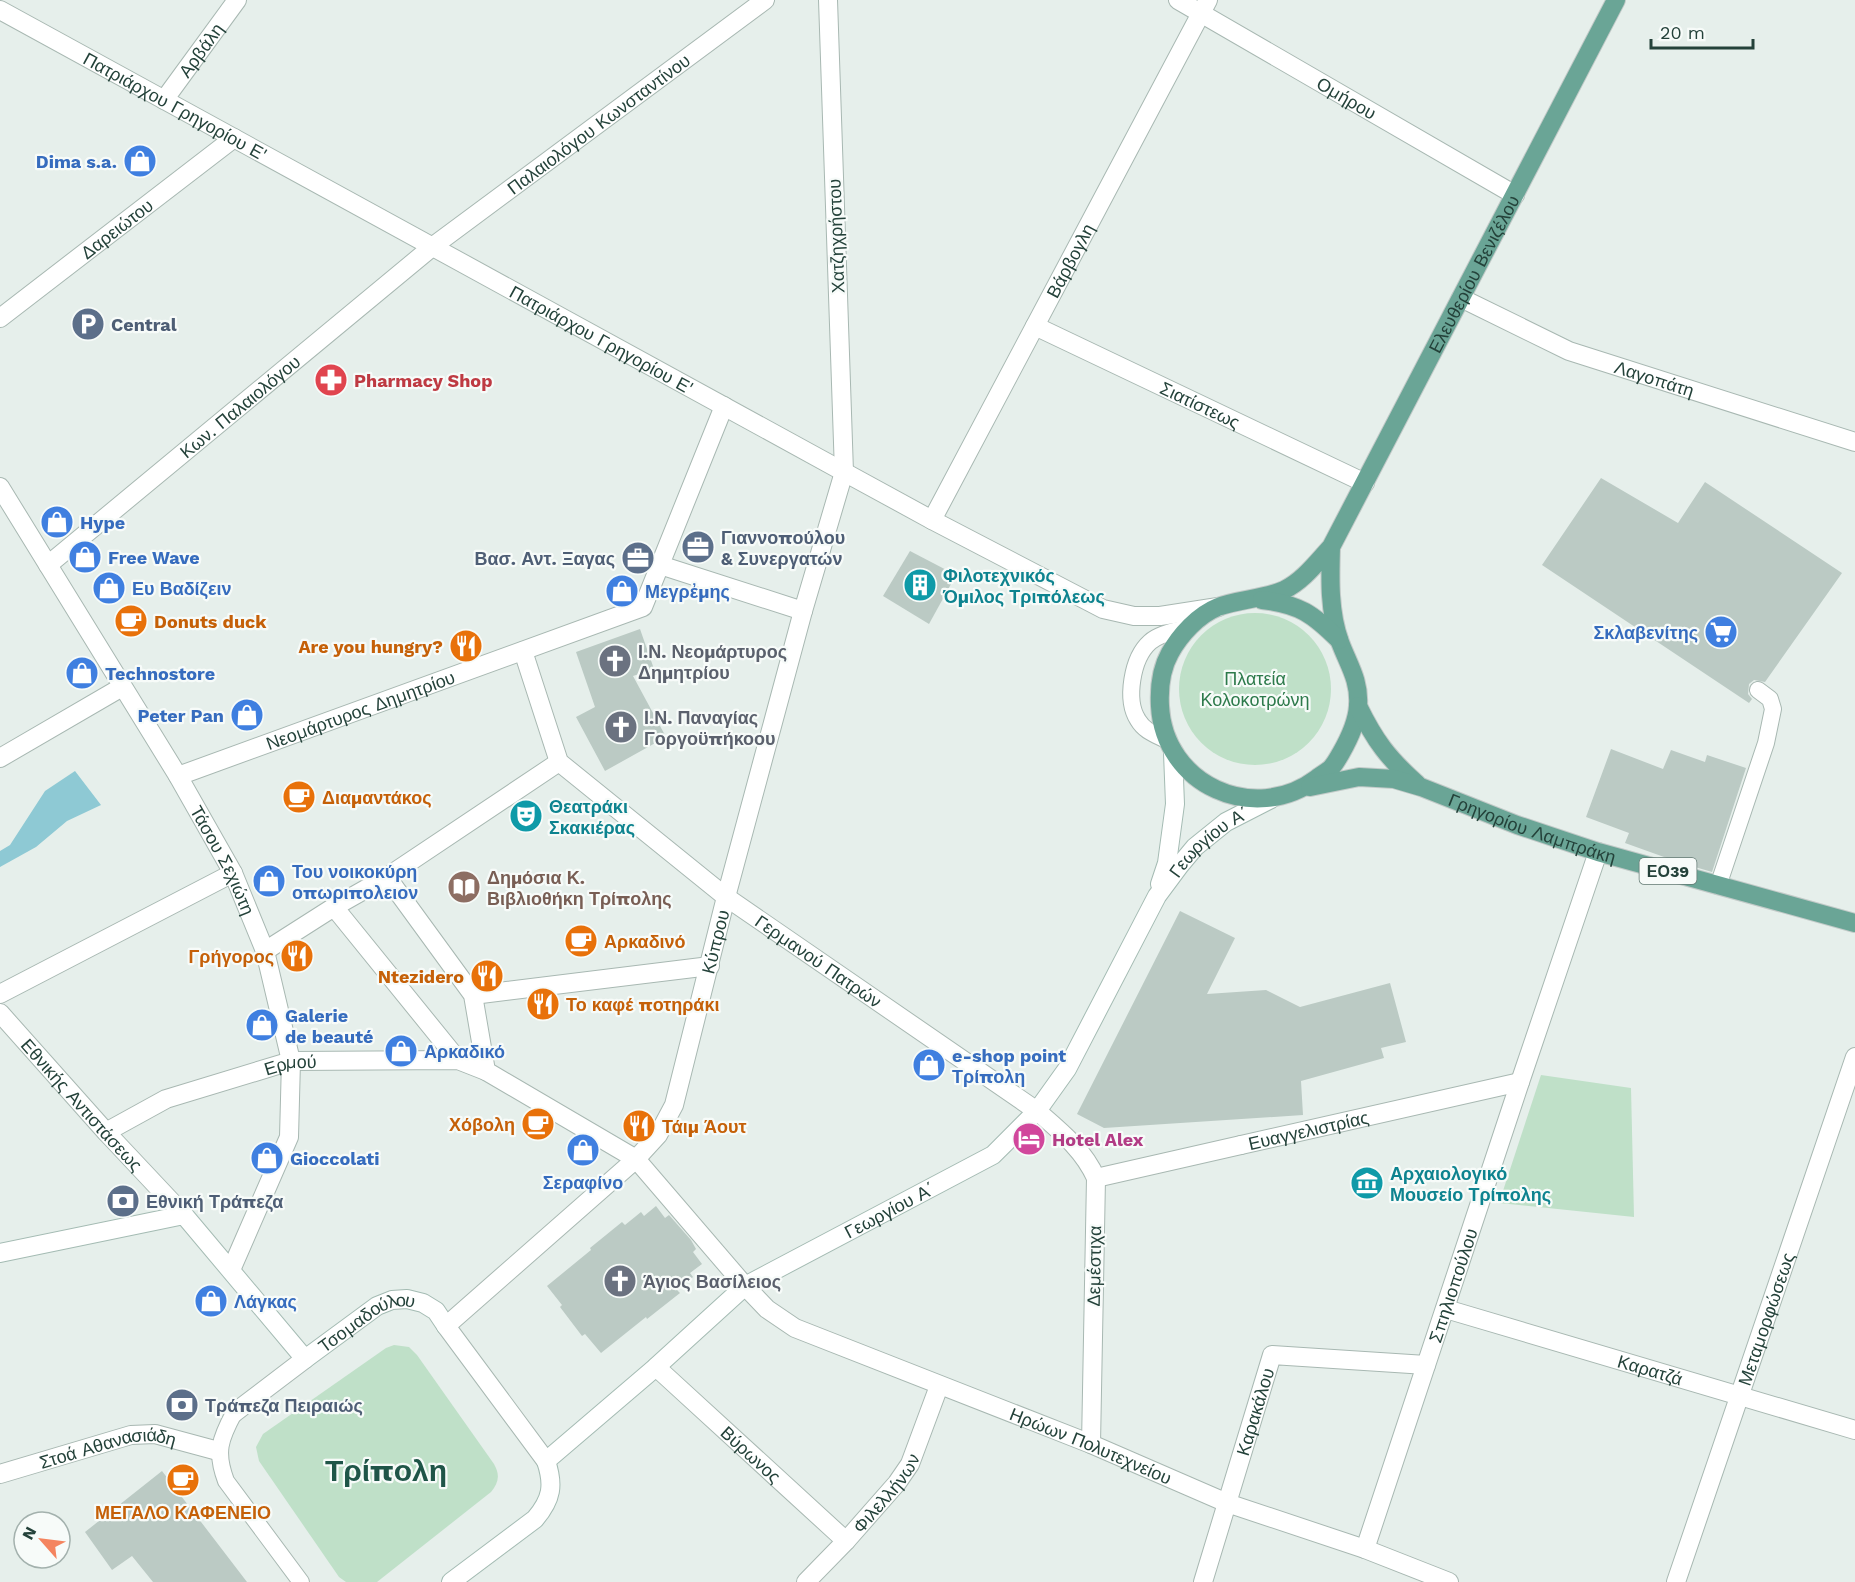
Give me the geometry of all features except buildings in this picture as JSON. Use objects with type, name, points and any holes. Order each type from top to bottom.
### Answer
[{"type":"main road","name":"Ελευθερίου Βενιζέλου","points":[[1331,547],[1616,0]]},
{"type":"main road","points":[[1331,547],[1332,609],[1340,641],[1354,672],[1358,706],[1350,739],[1331,768],[1303,788],[1271,799],[1242,798],[1215,790],[1192,775],[1171,747],[1160,721],[1159,687],[1169,654],[1189,627],[1218,608],[1285,590],[1303,577],[1331,547]]},
{"type":"main road","points":[[1251,599],[1285,602],[1316,617],[1340,641]]},
{"type":"main road","name":"Γρηγορίου Λαμπράκη","points":[[1358,706],[1377,744],[1421,787]]},
{"type":"main road","name":"Γρηγορίου Λαμπράκη","points":[[1303,788],[1359,777],[1394,779],[1421,787],[1517,825],[1598,852],[1855,923]]},
{"type":"street","name":"Αρβάλη","points":[[164,100],[237,0]]},
{"type":"street","name":"Παλαιολόγου Κωνσταντίνου","points":[[432,247],[765,0]]},
{"type":"street","name":"Χατζηχρήστου","points":[[828,0],[844,472]]},
{"type":"street","name":"Ομήρου","points":[[1178,0],[1205,7],[1515,195]]},
{"type":"street","name":"Βάρβογλη","points":[[932,520],[1205,7]]},
{"type":"street","name":"Πατριάρχου Γρηγορίου Ε'","points":[[0,10],[932,520],[1103,609],[1134,616],[1151,616],[1218,608]]},
{"type":"street","name":"Δαρειώτου","points":[[0,318],[234,138]]},
{"type":"street","name":"Κων. Παλαιολόγου","points":[[48,565],[432,247]]},
{"type":"street","name":"Λαγοπάτη","points":[[1461,298],[1569,351],[1855,442]]},
{"type":"street","name":"Σιατίστεως","points":[[1035,326],[1365,483]]},
{"type":"street","name":"Νεομάρτυρος Δημητρίου","points":[[178,776],[643,607],[724,406]]},
{"type":"street","name":"Κύπρου","points":[[446,1326],[636,1159],[658,1135],[674,1105],[726,897],[803,612],[844,472]]},
{"type":"street","name":"Τάσου Σεχιώτη","points":[[0,488],[178,776],[232,873],[265,951],[291,1061],[289,1137],[231,1270]]},
{"type":"street","points":[[660,565],[803,612]]},
{"type":"street","points":[[265,951],[334,907],[387,877],[559,762],[523,651]]},
{"type":"street","points":[[0,758],[122,687]]},
{"type":"street","name":"Γεωργίου Α΄","points":[[1157,896],[1167,863],[1173,829],[1175,804],[1171,747]]},
{"type":"street","name":"Γερμανού Πατρών","points":[[559,762],[726,897],[1037,1111]]},
{"type":"street","name":"Γεωργίου Α΄","points":[[546,1461],[656,1367],[745,1286],[993,1155],[1037,1111],[1067,1069],[1157,896],[1180,865],[1209,835],[1226,822],[1271,799]]},
{"type":"street","name":"Σπηλιοπούλου","points":[[1365,1549],[1598,852]]},
{"type":"street","points":[[0,994],[232,873]]},
{"type":"street","points":[[387,877],[473,995],[486,1071]]},
{"type":"street","points":[[334,907],[458,1060]]},
{"type":"street","points":[[473,995],[710,966]]},
{"type":"street","name":"Εθνικής Αντιστάσεως","points":[[0,1013],[184,1215],[305,1359]]},
{"type":"street","name":"Μεταμορφώσεως","points":[[1676,1582],[1855,1057]]},
{"type":"street","name":"Ερμού","points":[[106,1132],[166,1099],[291,1061],[458,1060],[486,1071],[636,1159]]},
{"type":"street","name":"Ευαγγελιστρίας","points":[[1096,1178],[1520,1082]]},
{"type":"street","points":[[1037,1111],[1080,1150],[1089,1162],[1096,1178]]},
{"type":"street","points":[[636,1159],[745,1286]]},
{"type":"street","name":"Δεμέστιχα","points":[[1091,1444],[1096,1178]]},
{"type":"street","points":[[0,1253],[184,1215]]},
{"type":"street","name":"Ηρώων Πολυτεχνείου","points":[[745,1286],[767,1308],[795,1328],[1091,1444],[1227,1503],[1365,1549],[1449,1582]]},
{"type":"street","name":"Τσομαδούλου","points":[[234,1413],[377,1305],[392,1300],[408,1299],[423,1303],[436,1311],[546,1461],[550,1474],[550,1490],[546,1506],[536,1519],[451,1582]]},
{"type":"street","name":"Καρατζά","points":[[1446,1309],[1855,1430]]},
{"type":"street","name":"Καρακάλου","points":[[1203,1582],[1272,1355],[1426,1365]]},
{"type":"street","name":"Βύρωνος","points":[[656,1367],[846,1541]]},
{"type":"street","name":"Φιλελλήνων","points":[[806,1582],[846,1541],[897,1483],[910,1464],[939,1386]]},
{"type":"street","name":"Στοά Αθανασιάδη","points":[[0,1474],[131,1435],[155,1434],[218,1450]]},
{"type":"lane","points":[[1171,747],[1147,731],[1137,720],[1133,706],[1134,668],[1150,642],[1163,635],[1189,627]]},
{"type":"lane","points":[[1718,885],[1766,743],[1773,709],[1770,699],[1758,690]]},
{"type":"lane","name":"Τσομαδούλου","points":[[218,1450],[234,1413]]},
{"type":"lane","points":[[218,1450],[220,1465],[226,1481],[301,1582]]},
{"type":"green space","name":"Πλατεία Κολοκοτρώνη","points":[[1255,613],[1270,614],[1284,619],[1309,635],[1325,660],[1330,674],[1330,704],[1325,718],[1309,743],[1284,759],[1270,764],[1255,765],[1240,764],[1226,759],[1201,743],[1185,718],[1180,704],[1179,689],[1180,674],[1185,660],[1201,635],[1226,619],[1240,614]]},
{"type":"green space","points":[[1541,1075],[1631,1088],[1634,1217],[1499,1203]]},
{"type":"green space","points":[[394,1345],[409,1347],[417,1355],[494,1464],[498,1478],[491,1492],[377,1582],[346,1582],[339,1577],[259,1461],[256,1447],[263,1434],[386,1348]]},
{"type":"water","points":[[75,771],[101,805],[67,821],[36,847],[0,867],[0,851],[10,845],[45,791]]},
{"type":"place","name":"Dima s.a.","points":[[140,161]]},
{"type":"place","name":"Central","points":[[88,324]]},
{"type":"place","name":"Pharmacy Shop","points":[[331,380]]},
{"type":"place","name":"Hype","points":[[57,522]]},
{"type":"place","name":"Γιαννοπούλου & Συνεργατών","points":[[698,547]]},
{"type":"place","name":"Free Wave","points":[[85,557]]},
{"type":"place","name":"Βασ. Αντ. Ξαγας","points":[[638,558]]},
{"type":"place","name":"Φιλοτεχνικός Όμιλος Τριπόλεως","points":[[920,585]]},
{"type":"place","name":"Ευ Βαδίζειν","points":[[109,588]]},
{"type":"place","name":"Μεγρἐμης","points":[[622,591]]},
{"type":"place","name":"Donuts duck","points":[[131,621]]},
{"type":"place","name":"Σκλαβενίτης","points":[[1721,632]]},
{"type":"place","name":"Are you hungry?","points":[[466,646]]},
{"type":"place","name":"Ι.Ν. Νεομάρτυρος Δημητρίου","points":[[615,661]]},
{"type":"place","name":"Technostore","points":[[82,673]]},
{"type":"place","name":"Peter Pan","points":[[247,715]]},
{"type":"place","name":"Ι.Ν. Παναγίας Γοργοϋπήκοου","points":[[621,727]]},
{"type":"place","name":"Διαμαντάκος","points":[[299,797]]},
{"type":"place","name":"Θεατράκι Σκακιέρας","points":[[526,816]]},
{"type":"place","name":"Του νοικοκύρη οπωριπολειον","points":[[269,881]]},
{"type":"place","name":"Δημόσια Κ. Βιβλιοθήκη Τρίπολης","points":[[464,887]]},
{"type":"place","name":"Αρκαδινό","points":[[581,941]]},
{"type":"place","name":"Γρήγορος","points":[[297,956]]},
{"type":"place","name":"Ntezidero","points":[[487,976]]},
{"type":"place","name":"Το καφέ ποτηράκι","points":[[543,1004]]},
{"type":"place","name":"Galerie de beauté","points":[[262,1025]]},
{"type":"place","name":"Αρκαδικό","points":[[401,1051]]},
{"type":"place","name":"e-shop point Τρίπολη","points":[[929,1065]]},
{"type":"place","name":"Χόβολη","points":[[538,1124]]},
{"type":"place","name":"Τάιμ Άουτ","points":[[639,1126]]},
{"type":"place","name":"Hotel Alex","points":[[1029,1139]]},
{"type":"place","name":"Σεραφίνο","points":[[583,1150]]},
{"type":"place","name":"Gioccolati","points":[[267,1158]]},
{"type":"place","name":"Αρχαιολογικό Μουσείο Τρίπολης","points":[[1367,1183]]},
{"type":"place","name":"Εθνική Τράπεζα","points":[[123,1201]]},
{"type":"place","name":"Άγιος Βασίλειος","points":[[620,1281]]},
{"type":"place","name":"Λάγκας","points":[[211,1301]]},
{"type":"place","name":"Τράπεζα Πειραιώς","points":[[182,1405]]},
{"type":"place","name":"ΜΕΓΑΛΟ ΚΑΦΕΝΕΙΟ","points":[[183,1480]]},
{"type":"district","name":"Τρίπολη","points":[[386,1470]]}]
